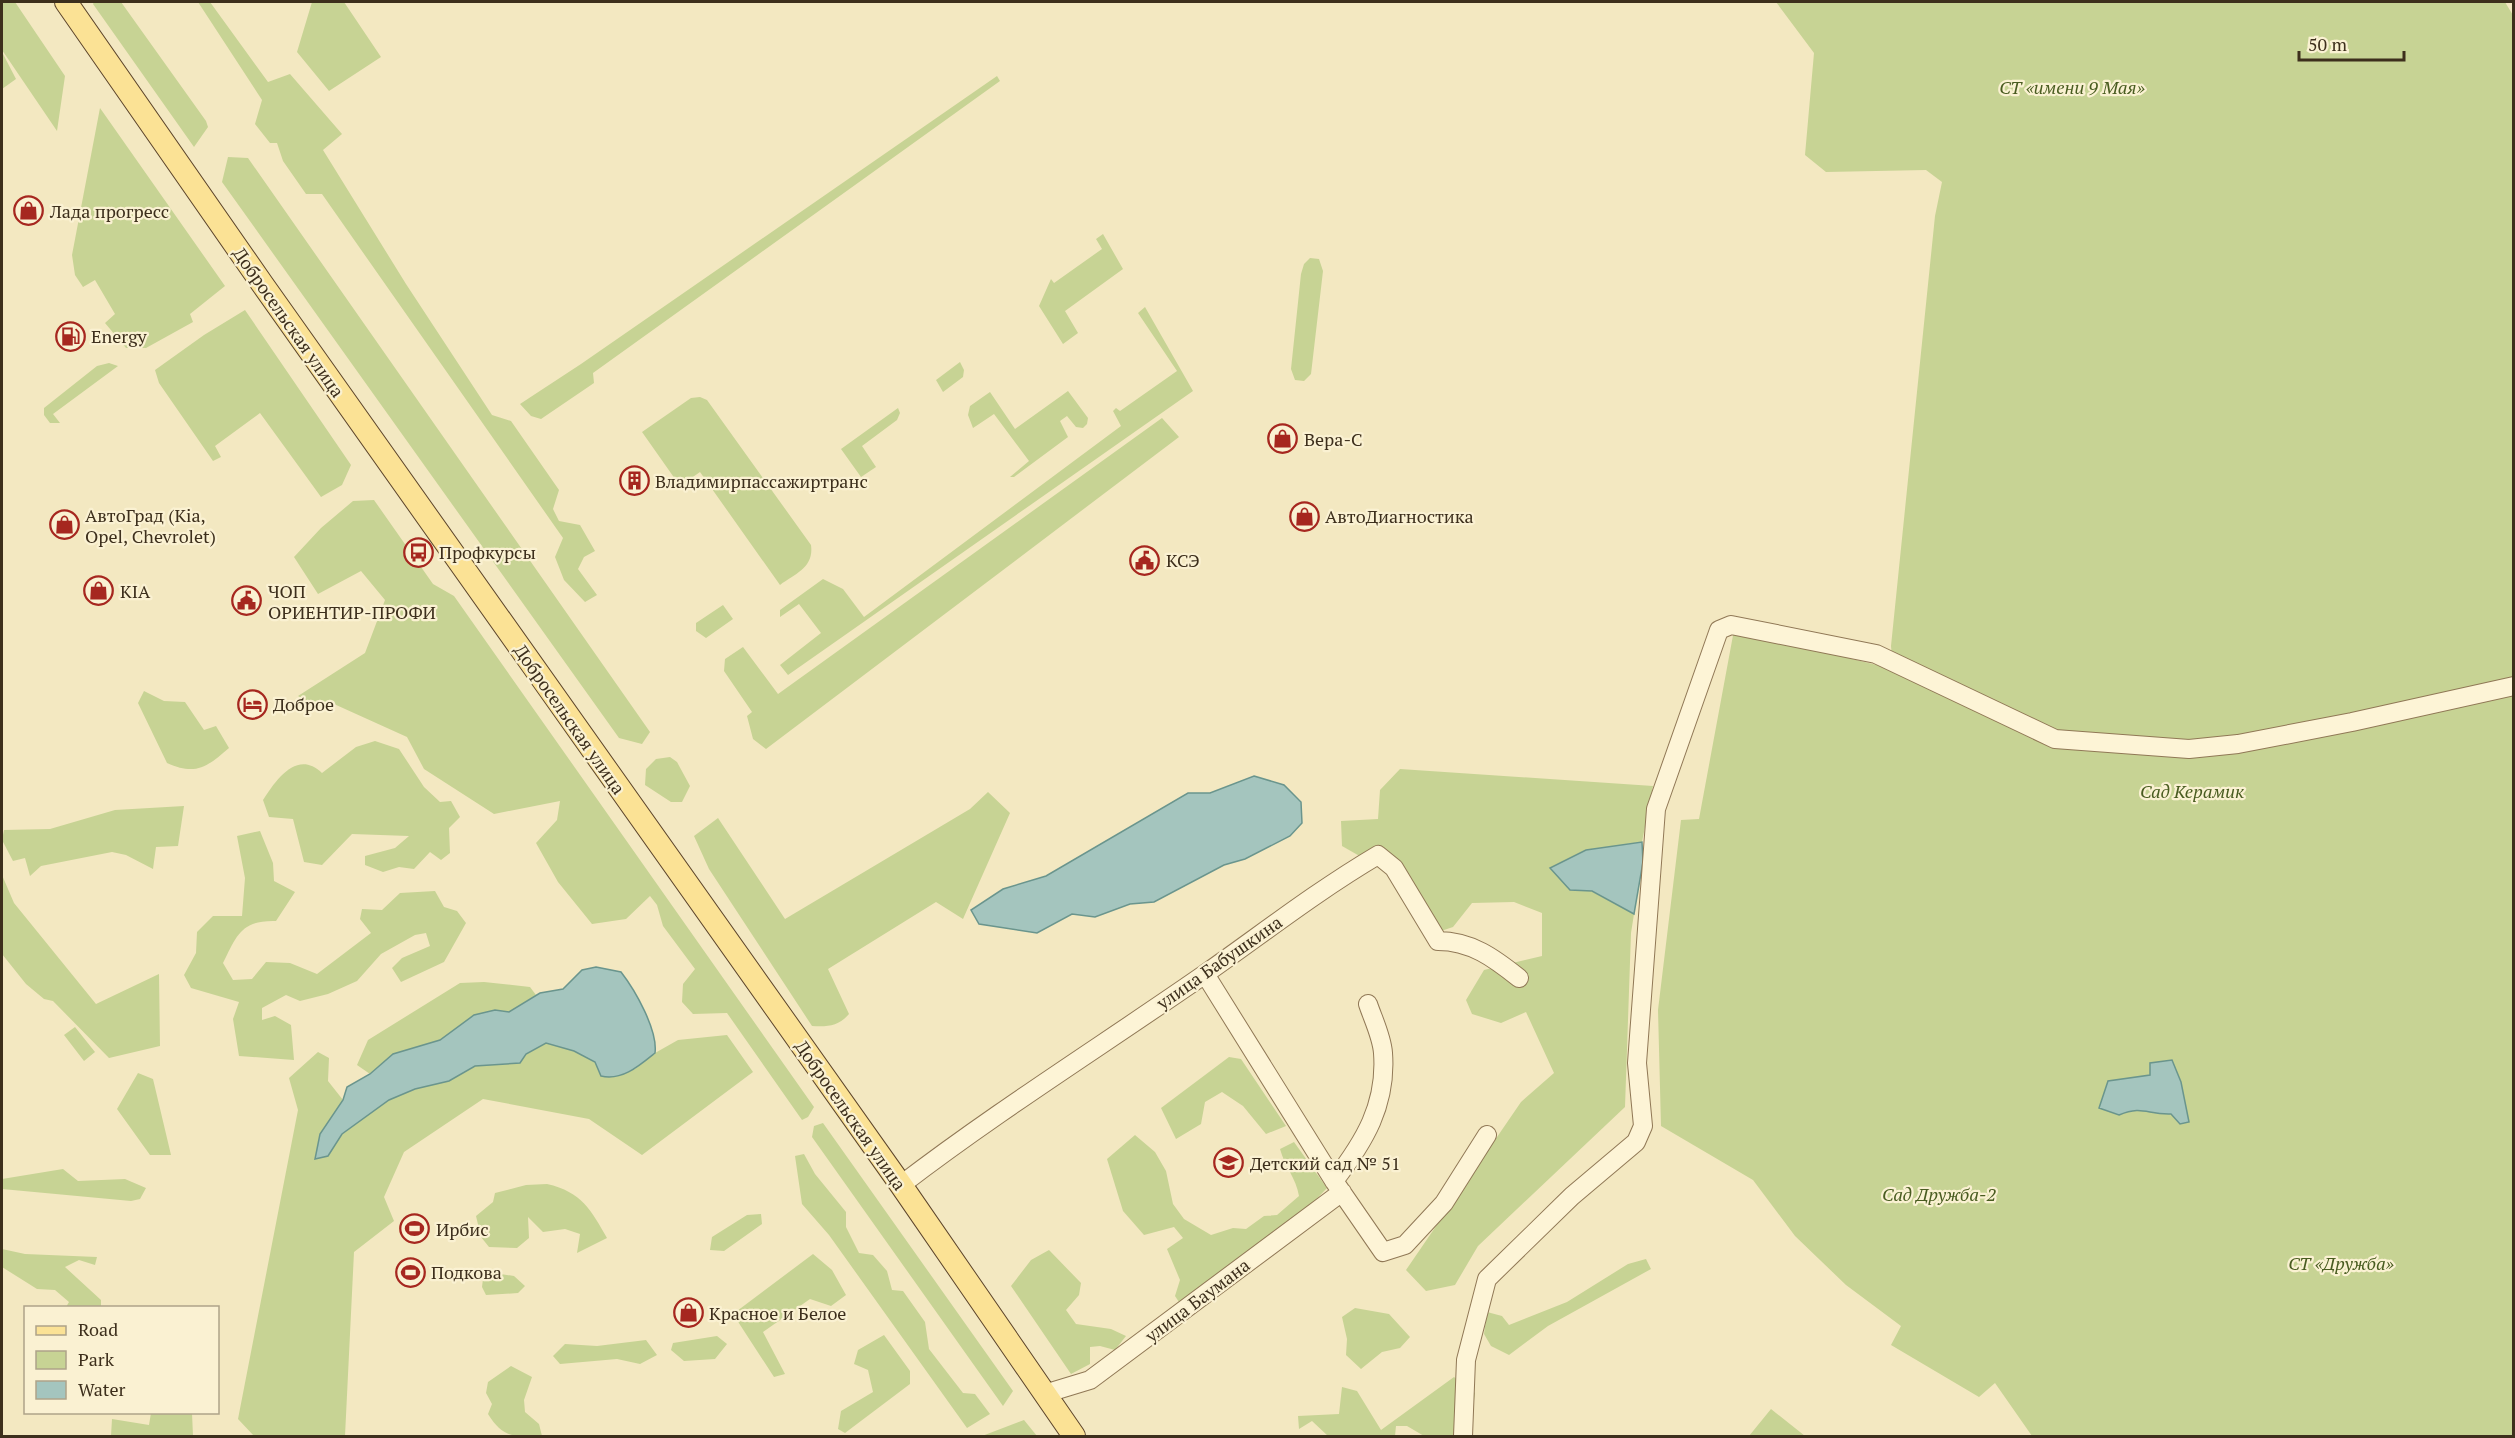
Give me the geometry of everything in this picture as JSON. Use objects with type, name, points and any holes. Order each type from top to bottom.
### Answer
[{"type":"main road","name":"Добросельская улица","points":[[66,2],[263,285],[901,1185],[1074,1437]]},
{"type":"street","points":[[1463,1437],[1466,1360],[1487,1279],[1572,1196],[1636,1142],[1643,1126],[1637,1063],[1656,809],[1719,630],[1731,626],[1876,654],[2055,738],[2189,750],[2238,744],[2514,686]]},
{"type":"street","name":"улица Бабушкина","points":[[901,1185],[978,1127],[1205,974],[1326,886],[1377,855],[1394,868],[1438,941],[1458,941],[1497,960],[1519,978]]},
{"type":"street","points":[[1205,974],[1338,1186],[1383,1252],[1405,1245],[1444,1203],[1487,1135]]},
{"type":"street","name":"улица Баумана","points":[[1044,1394],[1090,1380],[1338,1186],[1360,1148],[1380,1102],[1383,1052],[1368,1004]]},
{"type":"green space","points":[[2,2],[15,2],[65,76],[57,131],[2,50]]},
{"type":"green space","points":[[94,2],[121,2],[206,121],[208,127],[194,147],[93,4]]},
{"type":"green space","points":[[198,2],[210,2],[268,82],[290,74],[342,134],[323,150],[406,284],[492,415],[511,421],[559,490],[553,509],[559,521],[580,525],[595,551],[584,557],[578,569],[597,595],[585,602],[564,580],[555,557],[563,538],[322,194],[306,194],[283,161],[277,143],[270,143],[255,124],[262,100]]},
{"type":"green space","points":[[312,2],[344,2],[381,57],[329,91],[297,52]]},
{"type":"green space","name":"Сад Керамик","points":[[1776,2],[2505,2],[2514,17],[2513,1436],[2032,1436],[1995,1383],[1979,1397],[1891,1345],[1901,1326],[1846,1285],[1795,1236],[1753,1180],[1661,1126],[1658,1010],[1681,820],[1699,819],[1734,630],[1893,669],[1891,646],[1935,216],[1942,182],[1926,170],[1826,172],[1805,155],[1814,53]]},
{"type":"green space","points":[[2,52],[16,79],[2,89]]},
{"type":"green space","points":[[997,76],[1000,81],[593,373],[594,383],[541,419],[531,416],[520,404],[581,364]]},
{"type":"green space","points":[[100,108],[225,286],[190,314],[193,322],[146,348],[126,348],[105,323],[115,314],[95,280],[83,287],[75,275],[72,255]]},
{"type":"green space","points":[[228,157],[248,158],[650,732],[642,744],[619,738],[222,182]]},
{"type":"green space","points":[[1103,234],[1123,269],[1065,311],[1078,333],[1063,344],[1039,306],[1051,279],[1054,283],[1102,249],[1096,239]]},
{"type":"green space","points":[[1310,258],[1319,259],[1323,271],[1311,374],[1304,381],[1295,380],[1291,369],[1301,274],[1304,264]]},
{"type":"green space","points":[[1145,307],[1193,391],[788,675],[780,665],[821,633],[799,604],[780,617],[780,610],[823,579],[843,589],[864,617],[1121,426],[1113,411],[1116,408],[1120,411],[1177,371],[1138,313]]},
{"type":"green space","points":[[245,310],[351,465],[342,485],[321,497],[260,413],[215,446],[221,457],[213,461],[159,383],[155,370],[204,335]]},
{"type":"green space","points":[[960,362],[964,370],[963,377],[943,392],[936,380]]},
{"type":"green space","points":[[109,363],[118,366],[53,414],[60,423],[50,423],[44,415],[44,408],[97,366]]},
{"type":"green space","points":[[1068,391],[1088,418],[1087,424],[1083,428],[1076,427],[1067,416],[1060,421],[1068,437],[1014,477],[1010,477],[1029,461],[994,414],[973,428],[968,415],[970,406],[990,392],[1015,429]]},
{"type":"green space","points":[[700,397],[707,400],[811,545],[810,559],[807,564],[780,585],[700,472],[680,486],[642,432],[691,398]]},
{"type":"green space","points":[[898,408],[900,413],[897,420],[862,446],[876,467],[861,477],[841,449]]},
{"type":"green space","points":[[1162,418],[1179,437],[766,749],[753,739],[747,716],[752,712],[724,671],[725,659],[743,647],[778,694]]},
{"type":"green space","points":[[374,500],[433,584],[454,596],[814,1107],[808,1117],[802,1120],[727,1013],[693,1014],[682,1002],[683,984],[695,969],[663,926],[657,905],[650,896],[626,919],[592,924],[558,882],[536,843],[557,820],[560,801],[494,814],[424,769],[407,737],[334,704],[313,705],[298,696],[365,653],[385,600],[361,571],[318,594],[294,557],[321,528],[353,501]]},
{"type":"green space","points":[[723,605],[733,619],[706,638],[696,631],[696,623]]},
{"type":"green space","points":[[144,691],[164,701],[185,702],[204,730],[216,726],[229,748],[201,768],[186,769],[167,763],[138,703]]},
{"type":"green space","points":[[375,741],[399,749],[424,787],[440,802],[451,801],[460,817],[449,828],[450,853],[441,860],[430,852],[414,869],[399,867],[383,872],[365,865],[365,856],[395,848],[409,836],[352,834],[322,865],[304,862],[293,819],[269,817],[263,800],[288,770],[304,764],[313,766],[322,773],[356,747]]},
{"type":"green space","points":[[670,757],[677,762],[690,786],[682,802],[671,802],[645,785],[646,769],[656,759]]},
{"type":"green space","points":[[1400,769],[1653,786],[1642,842],[1586,850],[1570,890],[1591,891],[1634,914],[1631,933],[1625,1107],[1478,1246],[1455,1285],[1426,1291],[1406,1270],[1521,1102],[1554,1073],[1526,1012],[1501,1023],[1472,1014],[1466,1000],[1484,970],[1542,956],[1542,913],[1514,902],[1472,903],[1453,927],[1438,932],[1412,886],[1342,846],[1341,821],[1378,819],[1380,790]]},
{"type":"green space","points":[[988,792],[1010,813],[963,919],[936,902],[828,969],[849,1014],[841,1021],[828,1026],[812,1026],[709,869],[694,836],[718,818],[785,919],[970,809]]},
{"type":"green space","points":[[184,806],[178,846],[156,847],[153,869],[126,855],[112,852],[41,866],[30,876],[25,858],[13,861],[2,840],[4,830],[50,829],[115,810]]},
{"type":"green space","points":[[260,831],[273,863],[274,881],[295,892],[276,921],[264,921],[248,926],[232,944],[223,963],[233,980],[252,979],[266,962],[290,963],[317,974],[371,933],[360,919],[362,909],[382,910],[400,893],[435,891],[444,907],[457,911],[466,923],[444,962],[401,982],[392,968],[402,958],[430,946],[426,933],[415,935],[381,954],[357,981],[328,994],[300,1001],[286,995],[262,1008],[262,1020],[275,1016],[291,1025],[294,1060],[239,1056],[233,1019],[239,1002],[191,988],[184,975],[196,953],[197,932],[213,916],[242,916],[245,878],[237,836]]},
{"type":"green space","points":[[2,875],[14,903],[96,1004],[159,974],[160,1046],[109,1058],[53,1001],[44,999],[26,984],[2,954]]},
{"type":"green space","points":[[484,982],[530,987],[536,995],[509,1012],[495,1010],[474,1015],[440,1040],[393,1054],[370,1074],[357,1065],[368,1040],[460,983]]},
{"type":"green space","points":[[75,1027],[95,1052],[84,1061],[64,1035]]},
{"type":"green space","points":[[727,1035],[753,1072],[642,1155],[589,1119],[483,1099],[404,1152],[384,1197],[394,1221],[354,1252],[345,1436],[254,1436],[238,1419],[298,1110],[289,1078],[318,1052],[329,1058],[328,1081],[343,1100],[320,1134],[315,1159],[328,1156],[342,1134],[389,1100],[415,1089],[449,1081],[475,1066],[520,1063],[526,1054],[546,1043],[574,1051],[596,1062],[601,1076],[635,1069],[655,1053],[678,1040]]},
{"type":"green space","points":[[1229,1057],[1241,1059],[1286,1126],[1266,1134],[1243,1106],[1222,1092],[1205,1102],[1201,1124],[1176,1139],[1161,1108]]},
{"type":"green space","points":[[138,1073],[153,1079],[171,1155],[150,1155],[117,1109]]},
{"type":"green space","points":[[823,1123],[1013,1391],[1003,1406],[812,1137],[814,1126]]},
{"type":"green space","points":[[1135,1135],[1155,1152],[1166,1171],[1173,1204],[1184,1219],[1211,1235],[1233,1228],[1246,1229],[1264,1216],[1277,1215],[1299,1196],[1280,1149],[1294,1142],[1327,1188],[1306,1210],[1181,1305],[1175,1296],[1180,1280],[1167,1249],[1183,1238],[1174,1227],[1144,1235],[1123,1211],[1107,1159]]},
{"type":"green space","points":[[804,1154],[815,1174],[846,1212],[846,1227],[859,1253],[873,1255],[887,1271],[892,1290],[903,1291],[925,1322],[929,1349],[963,1393],[975,1394],[990,1414],[967,1428],[829,1235],[802,1204],[795,1156]]},
{"type":"green space","points":[[63,1169],[78,1181],[125,1179],[146,1188],[140,1199],[131,1201],[2,1189],[2,1179]]},
{"type":"green space","points":[[547,1184],[559,1187],[577,1197],[596,1219],[607,1238],[577,1253],[580,1234],[565,1229],[543,1232],[528,1217],[529,1238],[517,1248],[489,1247],[481,1237],[476,1216],[493,1202],[495,1193],[526,1185]]},
{"type":"green space","points":[[761,1214],[762,1224],[724,1251],[710,1250],[712,1237],[747,1215]]},
{"type":"green space","points":[[2,1249],[25,1254],[97,1257],[95,1265],[79,1260],[65,1267],[101,1300],[101,1306],[67,1306],[69,1302],[55,1290],[37,1289],[2,1267]]},
{"type":"green space","points":[[1049,1250],[1081,1283],[1079,1295],[1066,1310],[1076,1324],[1111,1329],[1126,1336],[1115,1350],[1100,1346],[1090,1347],[1090,1364],[1071,1374],[1011,1286],[1031,1260]]},
{"type":"green space","points":[[813,1254],[832,1270],[846,1295],[831,1306],[810,1299],[763,1332],[785,1374],[774,1377],[733,1314]]},
{"type":"green space","points":[[1646,1259],[1651,1269],[1548,1326],[1509,1355],[1491,1346],[1484,1334],[1487,1312],[1502,1316],[1509,1325],[1567,1302],[1628,1264]]},
{"type":"green space","points":[[494,1273],[514,1276],[525,1286],[518,1293],[486,1295],[482,1287],[483,1279]]},
{"type":"green space","points":[[1355,1308],[1389,1314],[1410,1337],[1400,1348],[1382,1352],[1361,1369],[1346,1355],[1347,1339],[1342,1317]]},
{"type":"green space","points":[[884,1335],[910,1371],[910,1384],[845,1433],[838,1429],[841,1411],[873,1392],[868,1370],[854,1364],[858,1350]]},
{"type":"green space","points":[[717,1336],[727,1344],[715,1359],[684,1361],[671,1350],[673,1343]]},
{"type":"green space","points":[[646,1340],[657,1355],[640,1364],[617,1359],[560,1364],[553,1356],[565,1344],[597,1346]]},
{"type":"green space","points":[[511,1366],[532,1377],[524,1400],[525,1412],[539,1424],[542,1436],[516,1436],[504,1432],[488,1414],[492,1404],[486,1393],[488,1382]]},
{"type":"green space","points":[[1454,1377],[1475,1393],[1469,1436],[1424,1436],[1407,1426],[1396,1426],[1395,1436],[1328,1436],[1312,1421],[1299,1429],[1298,1416],[1339,1414],[1342,1387],[1357,1391],[1381,1430]]},
{"type":"green space","points":[[1771,1409],[1805,1436],[1749,1436]]},
{"type":"green space","points":[[151,1414],[192,1414],[193,1436],[111,1436],[112,1419],[149,1425]]},
{"type":"green space","points":[[1024,1420],[1037,1436],[982,1436]]},
{"type":"water","points":[[1254,776],[1284,785],[1301,802],[1302,823],[1290,836],[1245,859],[1224,865],[1154,902],[1130,904],[1095,917],[1072,914],[1037,933],[979,924],[971,910],[1003,889],[1046,876],[1188,793],[1210,793]]},
{"type":"water","points":[[1642,842],[1643,862],[1634,914],[1592,891],[1570,890],[1550,868],[1586,850]]},
{"type":"water","points":[[596,967],[621,972],[639,999],[649,1022],[653,1033],[655,1053],[636,1067],[616,1076],[601,1076],[595,1062],[574,1051],[546,1043],[526,1054],[520,1063],[475,1066],[449,1081],[415,1089],[389,1100],[342,1134],[328,1156],[315,1159],[320,1134],[343,1100],[347,1087],[370,1074],[393,1054],[440,1040],[474,1015],[495,1010],[509,1012],[540,993],[563,989],[582,970]]},
{"type":"water","points":[[2172,1060],[2181,1082],[2189,1122],[2180,1124],[2171,1114],[2134,1111],[2119,1115],[2099,1108],[2108,1081],[2150,1075],[2150,1063]]},
{"type":"place","name":"Лада прогресс","points":[[29,211]]},
{"type":"place","name":"Energy","points":[[70,336]]},
{"type":"place","name":"Вера-С","points":[[1283,439]]},
{"type":"place","name":"Владимирпассажиртранс","points":[[634,481]]},
{"type":"place","name":"АвтоДиагностика","points":[[1304,516]]},
{"type":"place","name":"АвтоГрад (Kia, Opel, Chevrolet)","points":[[64,525]]},
{"type":"place","name":"Профкурсы","points":[[418,552]]},
{"type":"place","name":"КСЭ","points":[[1145,560]]},
{"type":"place","name":"KIA","points":[[99,591]]},
{"type":"place","name":"ЧОП ОРИЕНТИР-ПРОФИ","points":[[247,601]]},
{"type":"place","name":"Доброе","points":[[252,704]]},
{"type":"place","name":"Детский сад № 51","points":[[1229,1163]]},
{"type":"place","name":"Ирбис","points":[[415,1229]]},
{"type":"place","name":"Подкова","points":[[410,1272]]},
{"type":"place","name":"Красное и Белое","points":[[688,1313]]},
{"type":"park label","name":"СТ «имени 9 Мая»","points":[[2072,87]]},
{"type":"park label","name":"Сад Дружба-2","points":[[1939,1194]]},
{"type":"park label","name":"СТ «Дружба»","points":[[2341,1263]]}]
